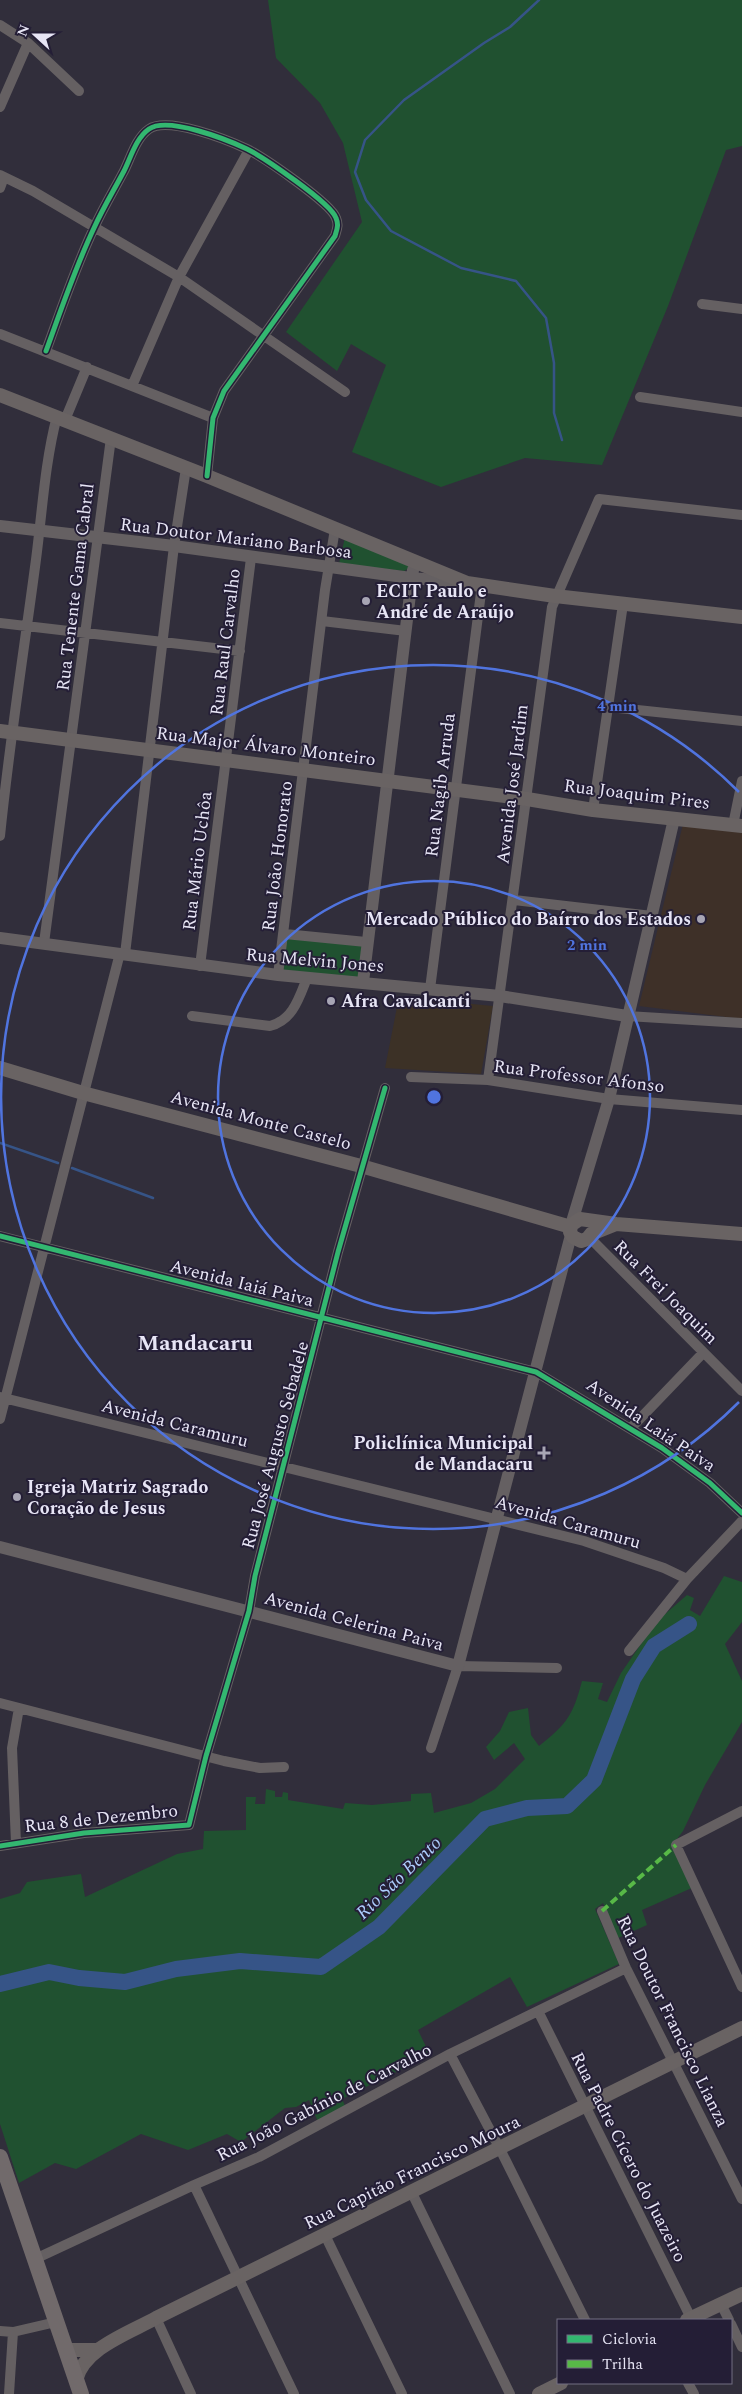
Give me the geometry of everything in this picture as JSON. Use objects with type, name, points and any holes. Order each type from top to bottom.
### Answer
[{"type":"main road","points":[[0,395],[207,476],[467,583],[555,596],[742,617]]},
{"type":"main road","name":"Rua Major Álvaro Monteiro","points":[[5,731],[527,798]]},
{"type":"main road","name":"Rua Joaquim Pires","points":[[527,798],[593,810],[737,825]]},
{"type":"main road","name":"Avenida Monte Castelo","points":[[0,1068],[83,1093],[361,1166],[581,1230],[616,1224],[742,1234]]},
{"type":"main road","name":"Rua Capitão Francisco Moura","points":[[98,2350],[156,2318],[586,2107],[742,2028]]},
{"type":"main road","points":[[0,2157],[78,2387]]},
{"type":"main road","points":[[689,2319],[742,2294]]},
{"type":"main road","points":[[66,2350],[98,2350]]},
{"type":"main road","points":[[78,2387],[83,2362],[98,2350]]},
{"type":"main road","points":[[539,2394],[559,2384]]},
{"type":"street","points":[[0,25],[28,43],[79,91]]},
{"type":"street","points":[[0,107],[28,43]]},
{"type":"street","points":[[46,351],[94,227],[142,137],[155,126],[175,126],[227,140],[249,150],[298,183],[326,205],[336,216],[338,226],[335,236],[231,379],[220,399],[213,418],[207,476]]},
{"type":"street","points":[[132,386],[179,277],[249,150]]},
{"type":"street","points":[[0,188],[2,176],[179,277],[345,392]]},
{"type":"street","points":[[702,304],[742,309]]},
{"type":"street","points":[[0,334],[213,418]]},
{"type":"street","points":[[0,836],[5,731],[27,626],[49,445],[87,367]]},
{"type":"street","points":[[640,397],[742,412]]},
{"type":"street","name":"Rua Tenente Gama Cabral","points":[[44,943],[111,438]]},
{"type":"street","points":[[0,1420],[3,1397],[45,1248],[83,1093],[123,953],[174,546],[186,468]]},
{"type":"street","name":"Avenida José Jardim","points":[[488,1080],[514,900],[546,640],[555,596],[599,499],[742,515]]},
{"type":"street","name":"Rua Doutor Mariano Barbosa","points":[[0,526],[174,546],[251,558],[411,578],[467,583]]},
{"type":"street","name":"Rua João Honorato","points":[[278,976],[328,567],[335,529]]},
{"type":"street","name":"Rua Raul Carvalho","points":[[227,759],[251,558]]},
{"type":"street","points":[[363,982],[366,942],[414,562]]},
{"type":"street","name":"Rua Nagib Arruda","points":[[430,989],[482,585]]},
{"type":"street","points":[[593,810],[623,604]]},
{"type":"street","points":[[322,621],[406,631]]},
{"type":"street","points":[[0,623],[240,651]]},
{"type":"street","points":[[609,707],[742,721]]},
{"type":"street","name":"Rua Mário Uchôa","points":[[200,966],[227,759]]},
{"type":"street","points":[[737,825],[742,781]]},
{"type":"street","points":[[431,1748],[458,1666],[564,1263],[581,1230],[582,1194],[609,1098],[674,819]]},
{"type":"street","points":[[514,900],[652,916]]},
{"type":"street","points":[[284,934],[366,942]]},
{"type":"street","name":"Rua Melvin Jones","points":[[0,938],[123,953],[200,966],[278,976],[363,982],[500,996],[627,1016]]},
{"type":"street","points":[[192,1016],[270,1026],[281,1023],[295,1007],[306,978]]},
{"type":"street","points":[[627,1016],[742,1023]]},
{"type":"street","name":"Rua Professor Afonso","points":[[411,1077],[488,1080],[609,1098],[742,1110]]},
{"type":"street","name":"Rua José Augusto Sebadele","points":[[194,1809],[206,1756],[249,1611],[255,1576],[361,1166],[385,1088]]},
{"type":"street","name":"Rua Frei Joaquim","points":[[581,1230],[742,1391]]},
{"type":"street","name":"Avenida Iaiá Paiva","points":[[0,1236],[322,1316],[536,1372]]},
{"type":"street","points":[[632,1428],[703,1353]]},
{"type":"street","name":"Avenida Laiá Paiva","points":[[536,1372],[632,1428],[703,1478],[742,1513]]},
{"type":"street","name":"Avenida Caramuru","points":[[3,1397],[497,1519],[631,1556],[687,1579]]},
{"type":"street","points":[[629,1651],[687,1579],[742,1521]]},
{"type":"street","name":"Avenida Celerina Paiva","points":[[0,1547],[458,1666],[557,1668]]},
{"type":"street","points":[[0,1703],[206,1756],[260,1768],[284,1767]]},
{"type":"street","points":[[16,1843],[12,1748],[14,1727],[19,1708]]},
{"type":"street","name":"Rua 8 de Dezembro","points":[[0,1846],[84,1833],[184,1827],[189,1825],[194,1809]]},
{"type":"street","points":[[742,1811],[676,1845],[742,1986]]},
{"type":"street","name":"Rua Doutor Francisco Lianza","points":[[602,1911],[626,1968],[742,2199]]},
{"type":"street","name":"Rua João Gabínio de Carvalho","points":[[35,2259],[259,2157],[450,2054],[626,1968]]},
{"type":"street","name":"Rua Padre Cícero do Juazeiro","points":[[538,2011],[689,2319]]},
{"type":"street","points":[[450,2054],[500,2148],[585,2319]]},
{"type":"street","points":[[194,2185],[294,2394]]},
{"type":"street","points":[[412,2192],[510,2394]]},
{"type":"street","points":[[325,2234],[402,2394]]},
{"type":"street","points":[[721,2304],[728,2319]]},
{"type":"street","points":[[156,2318],[191,2394]]},
{"type":"street","points":[[0,2331],[13,2332],[56,2322]]},
{"type":"street","points":[[732,2326],[742,2347]]},
{"type":"street","points":[[9,2394],[13,2332]]},
{"type":"shaded area","name":"Mercado Público do Baírro dos Estados","points":[[683,824],[742,832],[742,1019],[639,1006]]},
{"type":"shaded area","points":[[399,997],[493,1006],[481,1074],[385,1068]]},
{"type":"green space","points":[[268,0],[742,0],[742,146],[726,150],[668,306],[602,465],[525,458],[441,487],[352,452],[386,365],[351,344],[337,371],[286,332],[362,222],[343,143],[320,103],[276,58]]},
{"type":"green space","points":[[345,537],[409,562],[409,568],[404,571],[339,564]]},
{"type":"green space","points":[[285,934],[366,942],[360,982],[278,975]]},
{"type":"green space","points":[[724,1576],[742,1582],[742,1622],[725,1644],[742,1681],[742,1722],[705,1785],[683,1831],[674,1843],[694,1887],[642,1910],[647,1925],[618,1938],[603,1903],[595,1909],[619,1964],[527,2007],[510,1977],[418,2030],[430,2055],[342,2099],[346,2108],[318,2122],[309,2100],[296,2107],[285,2108],[241,2142],[227,2134],[188,2150],[141,2134],[76,2169],[55,2163],[19,2183],[0,2124],[0,1899],[20,1893],[27,1882],[81,1874],[85,1897],[177,1854],[203,1849],[204,1831],[246,1830],[246,1797],[256,1797],[255,1804],[265,1804],[266,1789],[275,1791],[275,1797],[282,1797],[283,1792],[288,1793],[288,1800],[343,1809],[345,1803],[372,1805],[411,1801],[411,1794],[431,1793],[434,1813],[471,1803],[495,1789],[525,1759],[514,1743],[494,1760],[486,1747],[500,1731],[509,1712],[528,1708],[531,1735],[539,1746],[563,1725],[568,1718],[582,1681],[603,1683],[598,1699],[607,1702],[621,1673],[657,1621],[687,1595],[694,1598],[690,1610],[700,1616]]},
{"type":"waterway","points":[[539,0],[510,27],[484,43],[404,100],[365,140],[355,172],[366,200],[391,231],[461,268],[516,281],[546,318],[554,363],[554,413],[562,440]]},
{"type":"waterway","points":[[0,1143],[58,1163]]},
{"type":"waterway","points":[[72,1168],[153,1198]]},
{"type":"waterway","name":"Rio São Bento","points":[[0,1984],[49,1972],[79,1978],[125,1982],[176,1969],[240,1961],[321,1967],[379,1927],[485,1819],[527,1808],[567,1806],[594,1780],[633,1679],[654,1646],[689,1624]]},
{"type":"marked path","points":[[602,1911],[676,1845]]},
{"type":"cycle path","points":[[46,351],[87,243],[137,143],[149,129],[170,125],[226,140],[247,149],[281,170],[310,192],[336,218],[338,225],[335,236],[224,391],[213,418],[207,476]]},
{"type":"cycle path","points":[[0,1846],[84,1833],[189,1825],[206,1756],[249,1611],[255,1576],[338,1252],[385,1088]]},
{"type":"cycle path","points":[[0,1236],[536,1372],[662,1448],[710,1483],[742,1513]]},
{"type":"place","name":"ECIT Paulo e André de Araújo","points":[[366,601]]},
{"type":"place","name":"Mercado Público do Baírro dos Estados","points":[[701,919]]},
{"type":"place","name":"Afra Cavalcanti","points":[[331,1001]]},
{"type":"place","name":"Policlínica Municipal de Mandacaru","points":[[544,1453]]},
{"type":"place","name":"Igreja Matriz Sagrado Coração de Jesus","points":[[17,1497]]},
{"type":"district","name":"Mandacaru","points":[[195,1342]]}]
